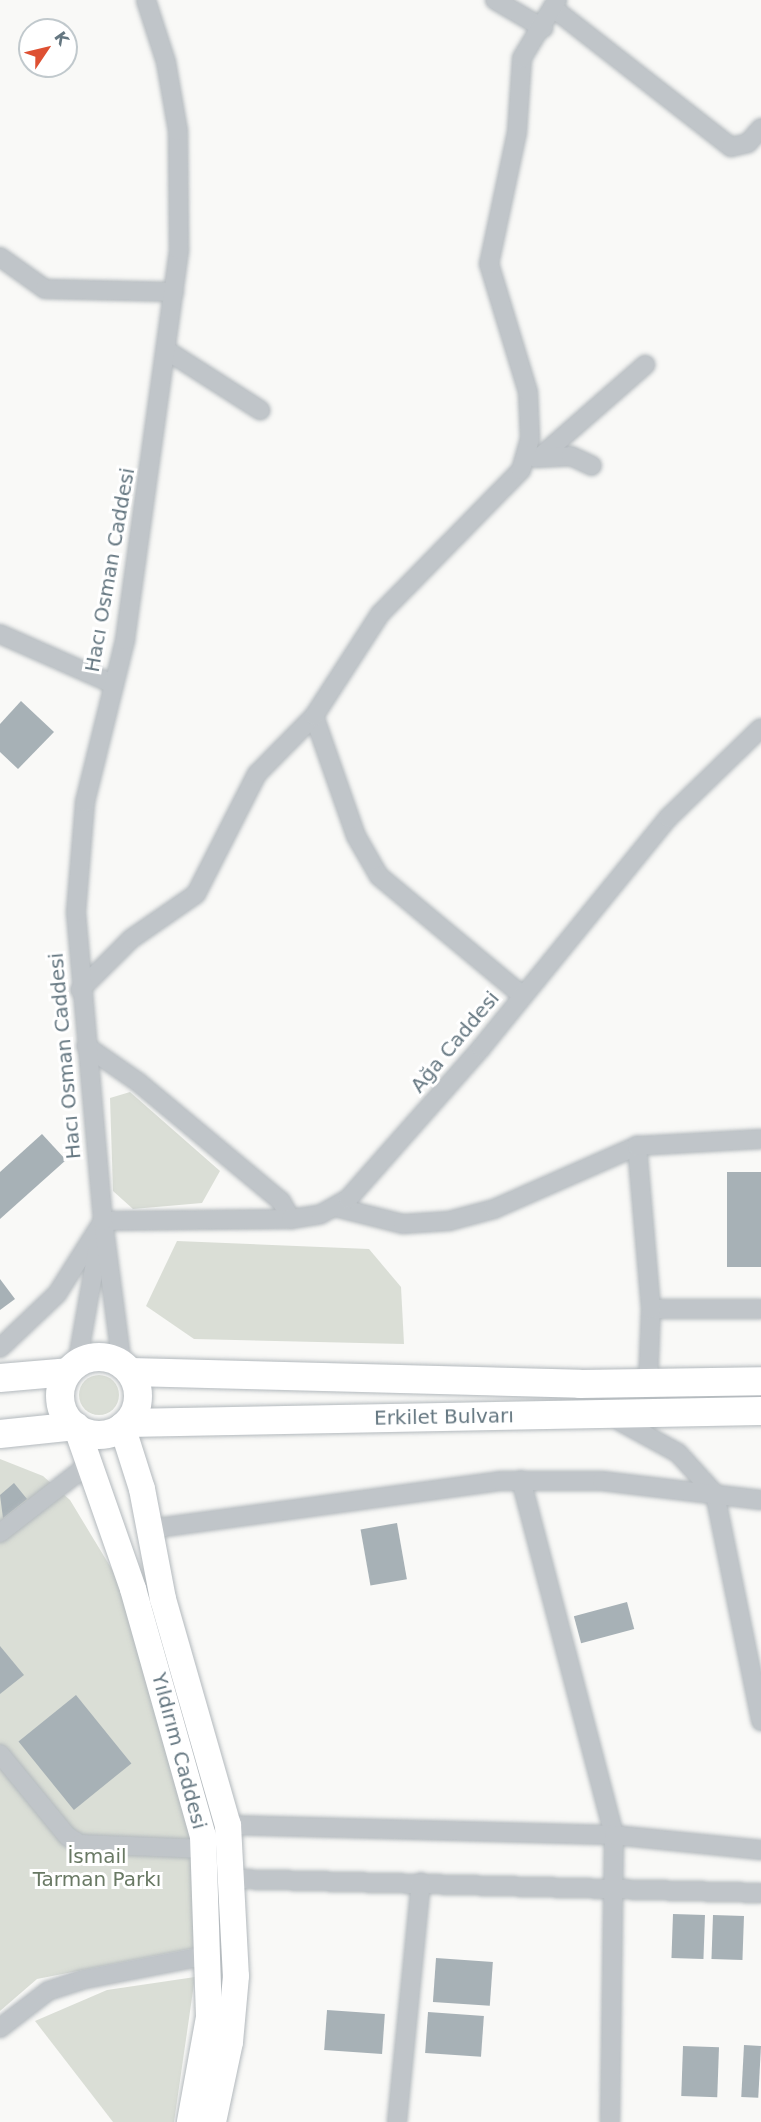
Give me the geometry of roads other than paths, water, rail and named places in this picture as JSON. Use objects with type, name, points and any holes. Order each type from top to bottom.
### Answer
[{"type":"main road","points":[[0,1378],[73,1368],[102,1357],[126,1369],[138,1393],[124,1425],[96,1434],[76,1426],[0,1434]]},
{"type":"main road","points":[[73,1368],[60,1398],[76,1426]]},
{"type":"main road","name":"Erkilet Bulvarı","points":[[126,1369],[648,1383],[761,1381]]},
{"type":"main road","name":"Erkilet Bulvarı","points":[[124,1425],[761,1411]]},
{"type":"street","name":"Hacı Osman Caddesi","points":[[103,1221],[80,990],[80,837],[114,684],[166,350],[174,292],[181,208],[178,131],[166,62],[146,0]]},
{"type":"street","points":[[495,0],[543,28]]},
{"type":"street","points":[[533,458],[528,392],[489,264],[519,124],[522,58],[543,28],[555,4],[731,147],[748,143],[761,128]]},
{"type":"street","points":[[0,257],[45,289],[174,292]]},
{"type":"street","points":[[166,350],[260,410]]},
{"type":"street","points":[[80,990],[131,939],[196,894],[257,774],[314,716],[380,614],[533,458],[645,365]]},
{"type":"street","points":[[533,458],[571,456],[592,466]]},
{"type":"street","points":[[0,634],[114,684]]},
{"type":"street","points":[[314,716],[356,836],[379,876],[523,996]]},
{"type":"street","name":"Ağa Caddesi","points":[[103,1221],[291,1219],[335,1207],[359,1188],[523,996],[668,818],[761,728]]},
{"type":"street","points":[[86,1046],[138,1082],[281,1201],[291,1219]]},
{"type":"street","points":[[335,1207],[403,1224],[449,1221],[494,1209],[637,1146],[761,1139]]},
{"type":"street","points":[[637,1146],[651,1309],[648,1383]]},
{"type":"street","points":[[0,1348],[57,1294],[103,1221]]},
{"type":"street","points":[[73,1368],[103,1221]]},
{"type":"street","points":[[103,1221],[126,1369]]},
{"type":"street","points":[[651,1309],[761,1309]]},
{"type":"street","points":[[596,1414],[663,1442],[715,1494],[761,1721]]},
{"type":"street","name":"Yıldırım Caddesi","points":[[124,1425],[150,1529],[163,1599],[228,1825],[234,1879],[234,2009],[213,2122]]},
{"type":"street","name":"Yıldırım Caddesi","points":[[76,1426],[190,1778],[205,1849],[210,1955],[205,2052],[190,2122]]},
{"type":"street","points":[[0,1533],[89,1464]]},
{"type":"street","points":[[521,1480],[614,1834],[611,1886],[610,2122]]},
{"type":"street","points":[[150,1529],[521,1480],[603,1480],[761,1500]]},
{"type":"street","points":[[0,1754],[67,1836],[80,1844],[205,1849]]},
{"type":"street","points":[[228,1825],[614,1834],[761,1850]]},
{"type":"street","points":[[234,1879],[611,1886],[761,1893]]},
{"type":"street","points":[[397,2122],[421,1882]]},
{"type":"street","points":[[0,2028],[48,1991],[81,1980],[210,1955]]},
{"type":"park label","name":"İsmail Tarman Parkı","points":[[97,1868]]}]
